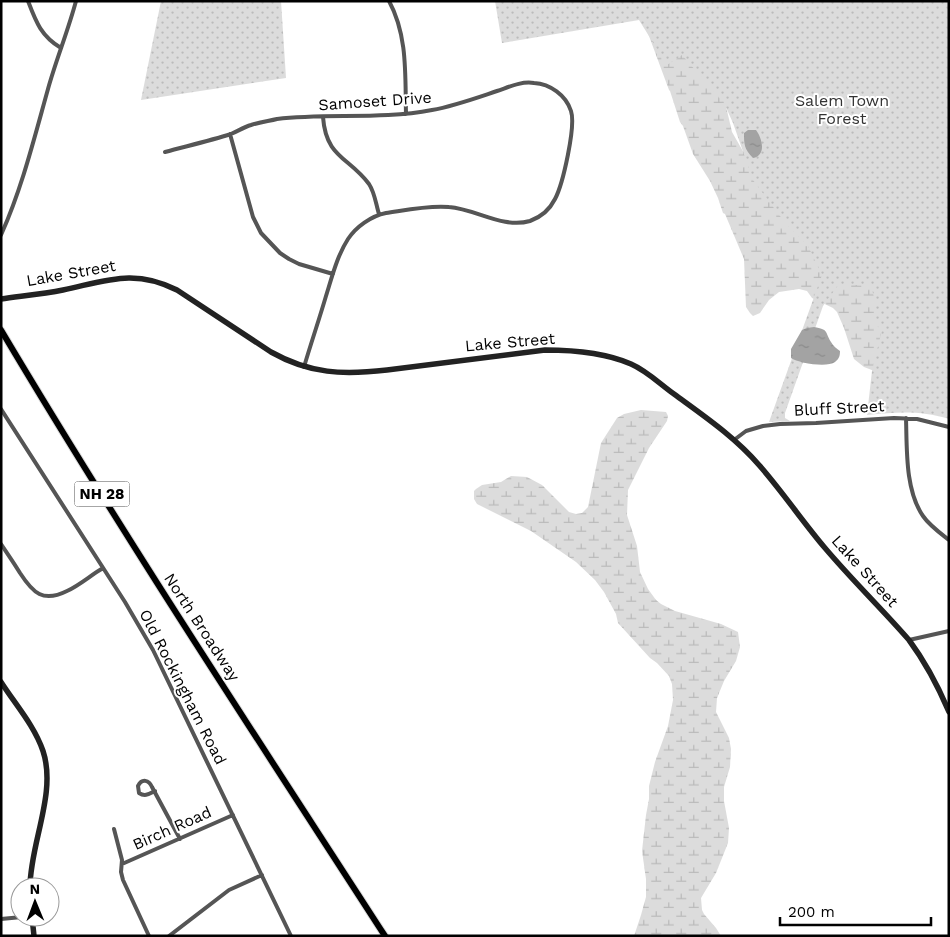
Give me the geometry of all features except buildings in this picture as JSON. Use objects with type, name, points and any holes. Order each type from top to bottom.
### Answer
[{"type":"main road","name":"North Broadway","points":[[1,330],[163,592],[385,936]]},
{"type":"street","points":[[28,1],[41,31],[50,41],[61,48]]},
{"type":"street","points":[[1,236],[22,180],[48,88],[76,1]]},
{"type":"street","points":[[389,1],[402,37],[406,114]]},
{"type":"street","name":"Samoset Drive","points":[[165,152],[230,134],[263,122],[285,119],[406,114],[444,108],[532,82],[549,87],[559,93],[566,101],[572,112],[572,135],[562,181],[550,208],[541,216],[530,221],[512,223],[450,206],[379,214],[357,229],[343,247],[304,367]]},
{"type":"street","points":[[323,117],[329,141],[337,154],[368,184],[374,194],[379,214]]},
{"type":"street","points":[[230,134],[253,217],[261,233],[280,253],[289,259],[333,274]]},
{"type":"street","name":"Lake Street","points":[[1,299],[59,290],[114,278],[147,279],[176,290],[286,360],[304,367],[334,372],[378,371],[545,350],[603,356],[631,364],[647,373],[718,426],[758,464],[840,566],[909,640],[931,673],[949,712]]},
{"type":"street","name":"Old Rockingham Road","points":[[1,409],[3,415],[103,568],[153,650],[291,936]]},
{"type":"street","points":[[906,418],[909,474],[914,497],[924,518],[949,540]]},
{"type":"street","name":"Bluff Street","points":[[734,440],[746,431],[768,425],[906,418],[929,421],[949,427]]},
{"type":"street","points":[[1,544],[30,588],[45,596],[67,591],[103,568]]},
{"type":"street","points":[[909,640],[949,631]]},
{"type":"street","points":[[1,682],[35,734],[46,762],[45,794],[31,877]]},
{"type":"street","points":[[155,791],[143,795],[138,791],[138,786],[143,781],[150,782],[155,791],[180,838]]},
{"type":"street","name":"Birch Road","points":[[122,864],[232,815]]},
{"type":"street","points":[[114,829],[122,864],[123,880],[149,936]]},
{"type":"street","points":[[169,936],[229,890],[262,875]]},
{"type":"green space","points":[[161,1],[281,1],[286,78],[141,100]]},
{"type":"green space","name":"Salem Town Forest","points":[[495,1],[949,1],[949,419],[908,412],[867,415],[872,371],[882,330],[875,324],[876,304],[871,286],[839,284],[823,306],[785,413],[785,418],[790,421],[769,422],[822,275],[808,246],[786,224],[753,180],[724,103],[682,55],[667,65],[639,20],[502,43]]},
{"type":"green space","points":[[681,1],[725,102],[732,132],[744,153],[786,204],[886,282],[895,379],[864,367],[854,359],[837,312],[833,308],[812,298],[807,291],[799,289],[779,292],[769,300],[760,313],[753,316],[746,307],[744,259],[710,181],[693,154],[649,36],[635,6]]},
{"type":"green space","points":[[641,410],[666,412],[668,416],[628,490],[627,515],[637,546],[640,572],[648,589],[661,604],[675,611],[721,624],[738,632],[740,647],[736,661],[724,681],[717,698],[716,712],[729,738],[731,749],[730,767],[724,787],[724,801],[729,828],[728,843],[716,873],[701,898],[704,914],[721,936],[634,936],[646,897],[646,879],[642,851],[649,786],[655,762],[668,726],[673,700],[672,684],[669,676],[618,623],[616,614],[604,592],[595,580],[576,562],[531,531],[477,504],[474,499],[474,491],[482,485],[501,482],[511,476],[527,477],[542,485],[569,512],[582,513],[588,507],[601,443],[617,418],[624,414]]},
{"type":"water","points":[[748,130],[756,130],[762,146],[760,153],[753,158],[744,143],[744,133]]},
{"type":"water","points":[[814,327],[826,331],[833,345],[840,351],[839,357],[835,362],[826,365],[813,364],[791,358],[791,349],[802,330]]}]
